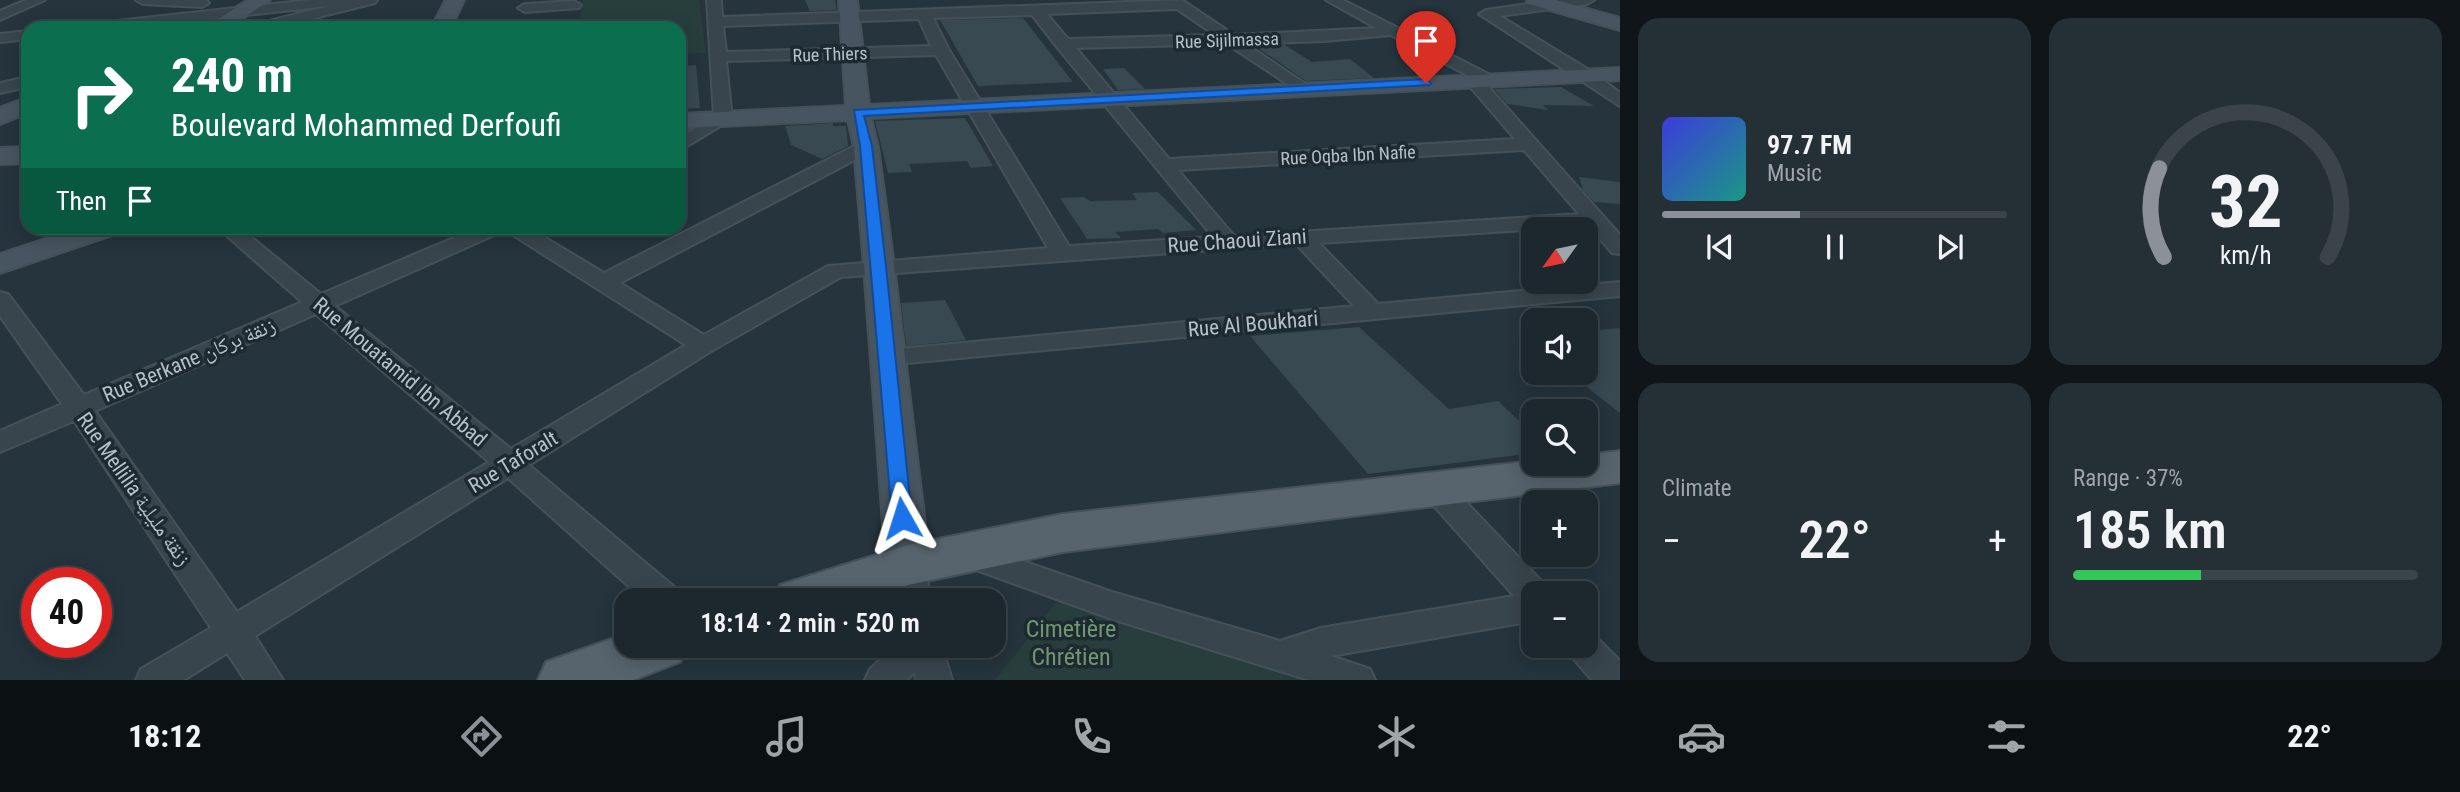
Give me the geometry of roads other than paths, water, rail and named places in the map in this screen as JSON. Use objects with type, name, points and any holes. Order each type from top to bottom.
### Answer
[{"type":"main road","points":[[878,588],[912,583],[964,552],[1063,533],[1620,467]]},
{"type":"main road","points":[[566,680],[627,658]]},
{"type":"street","points":[[0,16],[38,0]]},
{"type":"street","points":[[143,0],[252,5]]},
{"type":"street","points":[[139,21],[252,5],[348,0]]},
{"type":"street","points":[[286,21],[370,0]]},
{"type":"street","points":[[444,21],[455,0]]},
{"type":"street","points":[[714,0],[723,119]]},
{"type":"street","points":[[969,0],[979,12]]},
{"type":"street","points":[[1334,0],[1480,80],[1593,217]]},
{"type":"street","points":[[1587,0],[1544,2],[1486,14],[1588,76],[1620,101]]},
{"type":"street","points":[[1544,2],[1620,24]]},
{"type":"street","points":[[716,22],[850,9],[924,14],[1177,3],[1235,40],[1304,90]]},
{"type":"street","points":[[226,21],[252,5]]},
{"type":"street","points":[[525,8],[574,7]]},
{"type":"street","points":[[850,9],[858,113],[866,146],[886,357],[912,583]]},
{"type":"street","points":[[1036,10],[1228,242]]},
{"type":"street","points":[[924,14],[941,50],[1062,253]]},
{"type":"street","name":"Rue Sijilmassa","points":[[1062,44],[1235,40],[1392,31]]},
{"type":"street","points":[[0,38],[21,36]]},
{"type":"street","name":"Rue Thiers","points":[[719,57],[941,50]]},
{"type":"street","points":[[686,121],[1620,74]]},
{"type":"street","points":[[0,89],[21,84]]},
{"type":"street","points":[[0,89],[21,89]]},
{"type":"street","points":[[0,117],[21,107]]},
{"type":"street","points":[[686,142],[723,119]]},
{"type":"street","name":"Rue Oqba Ibn Nafie","points":[[1166,165],[1531,144]]},
{"type":"street","points":[[602,283],[866,146]]},
{"type":"street","points":[[0,156],[21,155]]},
{"type":"street","points":[[1598,222],[1620,248]]},
{"type":"street","name":"Rue Chaoui Ziani","points":[[879,266],[1521,224]]},
{"type":"street","points":[[0,264],[85,235]]},
{"type":"street","name":"Rue Mouatamid Ibn Abbad","points":[[236,235],[510,464],[652,588]]},
{"type":"street","name":"Rue Berkane زنقة بركان","points":[[0,442],[478,235]]},
{"type":"street","points":[[526,235],[704,345]]},
{"type":"street","points":[[1301,237],[1373,313]]},
{"type":"street","name":"Rue Taforalt","points":[[154,680],[704,345],[826,275],[847,268],[879,266]]},
{"type":"street","name":"Rue Al Boukhari","points":[[886,357],[1620,289]]},
{"type":"street","name":"Rue Mellilia زنقة مليلية","points":[[0,299],[265,680]]},
{"type":"street","points":[[1437,490],[1521,582]]},
{"type":"street","points":[[964,552],[1055,588],[1357,680]]},
{"type":"street","points":[[1282,655],[1321,643],[1521,609]]},
{"type":"street","points":[[883,680],[906,658]]},
{"type":"street","points":[[928,658],[934,680]]},
{"type":"street","points":[[1594,658],[1615,680]]},
{"type":"park label","name":"Cimetière Chrétien","points":[[1071,643]]}]
